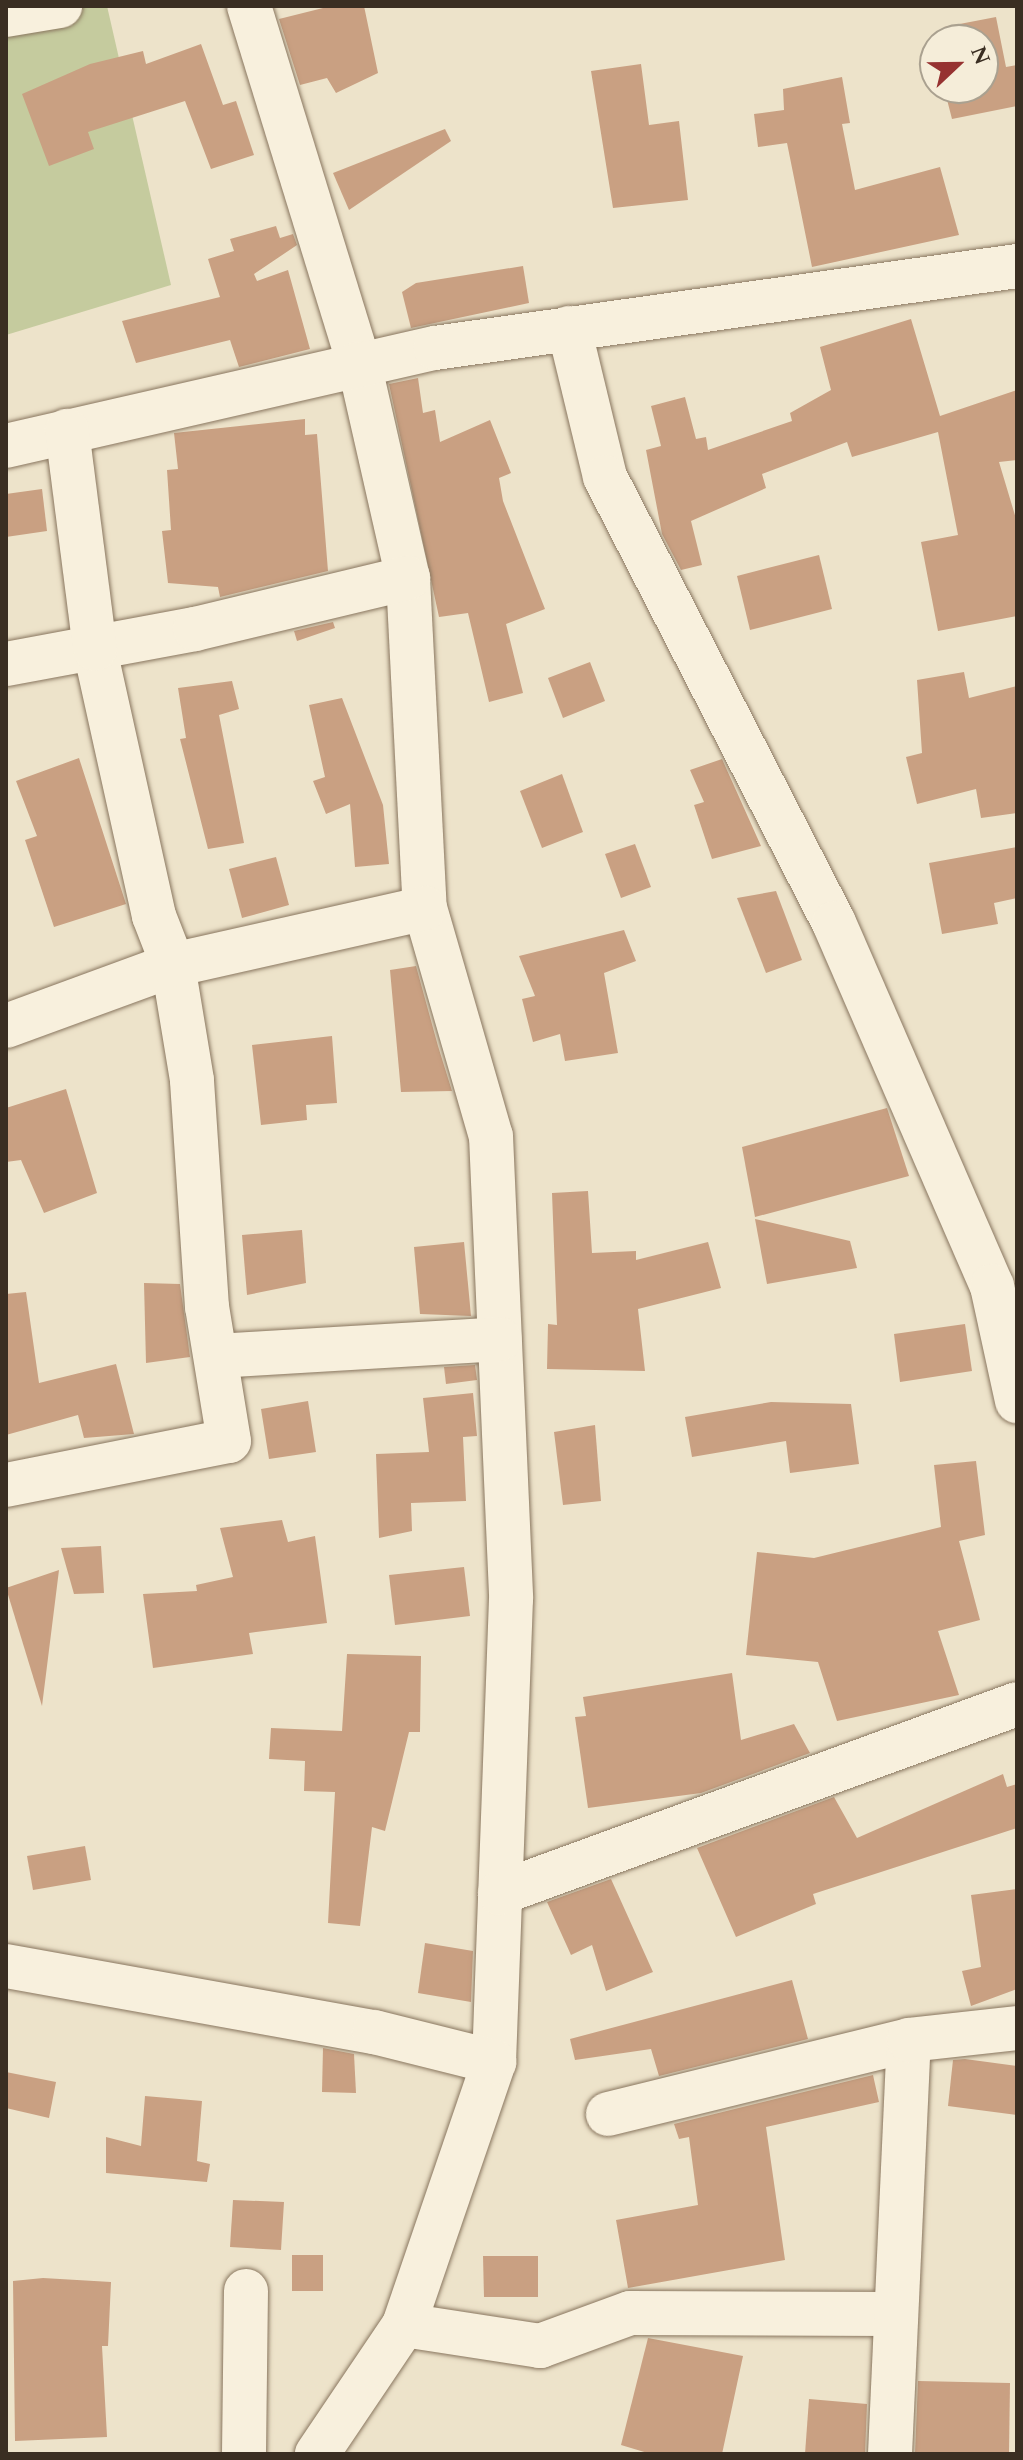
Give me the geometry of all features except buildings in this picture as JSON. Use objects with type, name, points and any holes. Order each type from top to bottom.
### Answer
[{"type":"street","points":[[10,12],[60,6]]},
{"type":"street","points":[[249,6],[359,363],[408,578],[425,908],[491,1136],[511,1599],[494,2062],[404,2325],[317,2454]]},
{"type":"street","points":[[6,446],[359,363],[569,328],[1017,266]]},
{"type":"street","points":[[569,328],[605,477],[834,923],[992,1286],[1017,1401]]},
{"type":"street","points":[[6,1485],[229,1441],[207,1307],[192,1080],[173,965],[154,916],[95,649],[67,431]]},
{"type":"street","points":[[6,664],[95,649],[408,578]]},
{"type":"street","points":[[6,1026],[173,965],[425,908]]},
{"type":"street","points":[[217,1356],[499,1339]]},
{"type":"street","points":[[500,1893],[1017,1704]]},
{"type":"street","points":[[6,1966],[374,2032],[494,2062]]},
{"type":"street","points":[[608,2114],[909,2040],[1017,2028]]},
{"type":"street","points":[[890,2454],[909,2040]]},
{"type":"street","points":[[244,2454],[246,2291]]},
{"type":"street","points":[[404,2325],[540,2346],[630,2313],[895,2314]]},
{"type":"green space","points":[[6,6],[107,6],[171,285],[6,335]]}]
